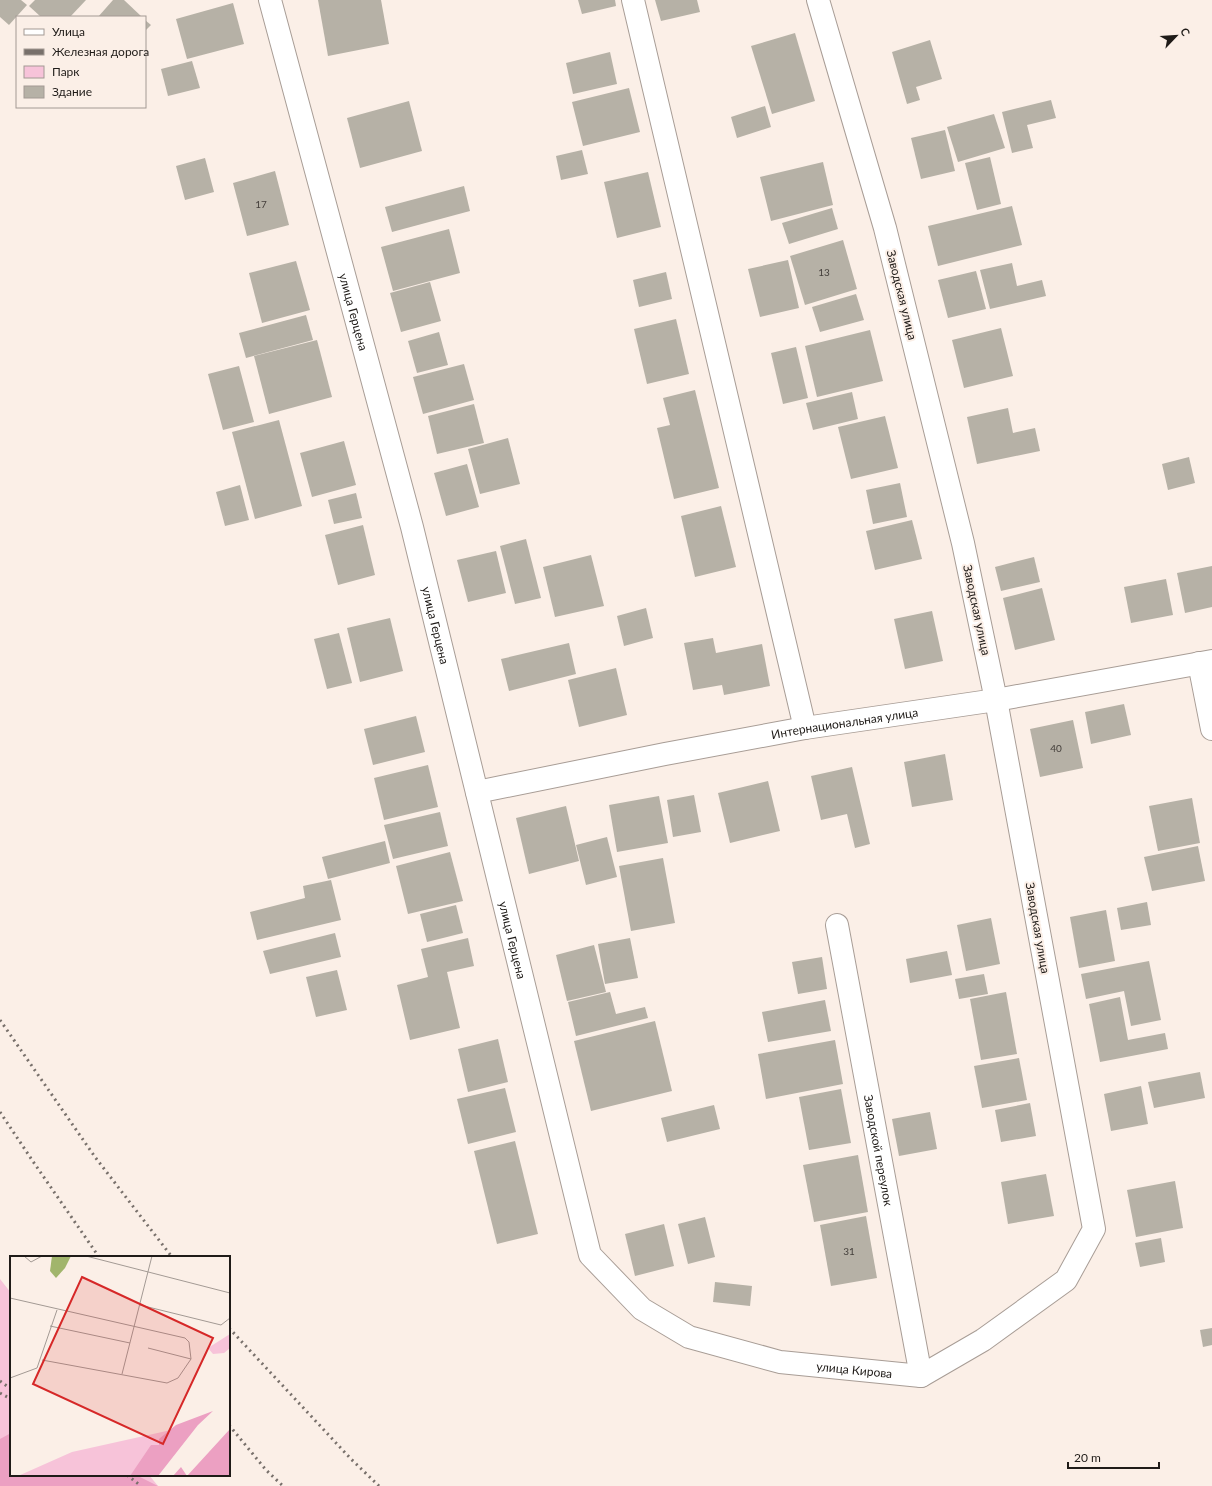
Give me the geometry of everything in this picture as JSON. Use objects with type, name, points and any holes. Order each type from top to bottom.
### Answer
[{"type":"street","name":"улица Герцена","points":[[270,0],[412,527],[590,1254]]},
{"type":"street","points":[[633,0],[805,728]]},
{"type":"street","name":"Заводская улица","points":[[818,0],[885,228],[963,543],[996,700],[1094,1229],[1066,1280],[983,1340],[921,1376]]},
{"type":"street","name":"Интернациональная улица","points":[[477,792],[665,754],[805,728],[996,700],[1206,662]]},
{"type":"street","points":[[1206,662],[1212,729]]},
{"type":"street","name":"Заводской переулок","points":[[837,925],[921,1376]]},
{"type":"street","name":"улица Кирова","points":[[590,1254],[642,1309],[689,1337],[780,1362],[921,1376]]},
{"type":"green space","points":[[0,1279],[10,1292],[10,1476],[150,1476],[158,1486],[0,1486]]},
{"type":"shaded area","points":[[10,1434],[10,1476],[138,1476],[158,1486],[0,1486],[0,1439]]},
{"type":"building","points":[[0,0],[21,0],[27,5],[9,25],[0,17]]},
{"type":"building","points":[[35,0],[86,0],[71,16],[40,16],[29,6]]},
{"type":"building","points":[[113,0],[124,0],[141,16],[99,16]]},
{"type":"building","points":[[318,0],[381,0],[389,44],[328,56]]},
{"type":"building","points":[[578,0],[615,0],[616,6],[582,14]]},
{"type":"building","points":[[655,0],[697,0],[700,12],[661,21]]},
{"type":"building","points":[[233,3],[244,44],[187,59],[176,19]]},
{"type":"building","points":[[146,21],[151,25],[146,30]]},
{"type":"building","points":[[795,33],[815,101],[772,114],[751,46]]},
{"type":"building","points":[[930,40],[942,79],[916,87],[920,100],[907,104],[892,52]]},
{"type":"building","points":[[610,52],[617,84],[573,94],[566,63]]},
{"type":"building","points":[[192,61],[200,88],[168,96],[161,69]]},
{"type":"building","points":[[629,88],[640,132],[583,146],[572,102]]},
{"type":"building","points":[[1051,100],[1056,118],[1027,125],[1033,148],[1012,153],[1002,112]]},
{"type":"building","points":[[409,101],[422,151],[360,168],[347,118]]},
{"type":"building","points":[[765,106],[771,127],[737,138],[731,117]]},
{"type":"building","points":[[994,114],[1005,148],[958,162],[947,127]]},
{"type":"building","points":[[945,130],[955,171],[921,179],[911,138]]},
{"type":"building","points":[[582,150],[588,174],[561,180],[556,156]]},
{"type":"building","points":[[990,157],[1001,204],[977,210],[965,163]]},
{"type":"building","points":[[205,158],[214,192],[185,200],[176,166]]},
{"type":"building","points":[[823,162],[833,205],[771,221],[760,177]]},
{"type":"building","points":[[275,171],[289,225],[247,236],[233,183]]},
{"type":"building","points":[[648,172],[661,227],[617,238],[604,182]]},
{"type":"building","points":[[464,186],[470,211],[392,232],[385,207]]},
{"type":"building","points":[[1012,206],[1022,245],[938,266],[928,226]]},
{"type":"building","points":[[832,208],[838,229],[789,244],[782,223]]},
{"type":"building","points":[[449,229],[460,273],[393,291],[381,247]]},
{"type":"building","points":[[843,240],[857,289],[805,305],[790,256]]},
{"type":"building","points":[[788,260],[799,308],[760,317],[748,269]]},
{"type":"building","points":[[296,261],[310,310],[262,323],[249,273]]},
{"type":"building","points":[[1012,263],[1017,286],[1042,280],[1046,296],[990,309],[980,270]]},
{"type":"building","points":[[976,271],[986,309],[948,318],[938,280]]},
{"type":"building","points":[[666,272],[672,299],[639,307],[633,280]]},
{"type":"building","points":[[430,282],[441,321],[401,332],[390,293]]},
{"type":"building","points":[[856,294],[864,320],[820,332],[812,307]]},
{"type":"building","points":[[306,315],[313,340],[246,358],[239,333]]},
{"type":"building","points":[[676,319],[689,374],[647,384],[634,329]]},
{"type":"building","points":[[1001,328],[1013,376],[964,388],[952,340]]},
{"type":"building","points":[[870,330],[883,381],[817,397],[805,346]]},
{"type":"building","points":[[439,332],[448,365],[417,373],[408,341]]},
{"type":"building","points":[[317,340],[332,397],[269,414],[254,356]]},
{"type":"building","points":[[796,347],[808,398],[783,404],[771,353]]},
{"type":"building","points":[[464,364],[474,400],[423,414],[413,377]]},
{"type":"building","points":[[239,366],[254,422],[223,430],[208,374]]},
{"type":"building","points":[[695,390],[719,488],[674,499],[657,428],[670,425],[663,398]]},
{"type":"building","points":[[852,392],[858,419],[813,430],[806,403]]},
{"type":"building","points":[[474,404],[484,443],[437,454],[428,416]]},
{"type":"building","points":[[1008,408],[1013,433],[1035,428],[1040,451],[977,464],[967,417]]},
{"type":"building","points":[[885,416],[898,468],[851,479],[838,427]]},
{"type":"building","points":[[279,420],[302,506],[255,519],[232,432]]},
{"type":"building","points":[[508,438],[520,484],[480,494],[468,449]]},
{"type":"building","points":[[344,441],[356,485],[312,497],[300,453]]},
{"type":"building","points":[[1189,457],[1195,483],[1168,490],[1162,464]]},
{"type":"building","points":[[467,464],[479,507],[446,516],[434,473]]},
{"type":"building","points":[[900,483],[907,517],[873,524],[866,490]]},
{"type":"building","points":[[240,485],[249,520],[225,526],[216,492]]},
{"type":"building","points":[[356,493],[362,518],[334,524],[328,500]]},
{"type":"building","points":[[721,506],[736,567],[695,577],[681,516]]},
{"type":"building","points":[[912,520],[922,559],[875,570],[866,531]]},
{"type":"building","points":[[363,525],[375,575],[338,585],[325,535]]},
{"type":"building","points":[[526,539],[541,598],[515,604],[500,546]]},
{"type":"building","points":[[496,551],[506,593],[468,602],[457,560]]},
{"type":"building","points":[[591,555],[604,606],[555,617],[543,567]]},
{"type":"building","points":[[1034,557],[1040,582],[1001,591],[995,567]]},
{"type":"building","points":[[1212,566],[1212,607],[1185,613],[1177,573]]},
{"type":"building","points":[[1166,579],[1173,615],[1131,623],[1124,587]]},
{"type":"building","points":[[1042,588],[1055,640],[1015,650],[1003,598]]},
{"type":"building","points":[[646,608],[653,638],[624,646],[617,616]]},
{"type":"building","points":[[932,611],[943,661],[905,669],[894,619]]},
{"type":"building","points":[[390,618],[403,671],[360,682],[347,628]]},
{"type":"building","points":[[339,633],[352,683],[327,689],[314,639]]},
{"type":"building","points":[[713,638],[716,653],[762,644],[770,686],[724,695],[722,685],[693,690],[684,643]]},
{"type":"building","points":[[569,643],[576,674],[509,691],[501,659]]},
{"type":"building","points":[[616,668],[627,715],[579,727],[568,680]]},
{"type":"building","points":[[1124,704],[1131,735],[1091,744],[1085,712]]},
{"type":"building","points":[[416,716],[425,752],[373,765],[364,729]]},
{"type":"building","points":[[1073,720],[1083,768],[1040,777],[1030,729]]},
{"type":"building","points":[[945,754],[953,800],[912,807],[904,762]]},
{"type":"building","points":[[428,765],[438,807],[384,820],[374,778]]},
{"type":"building","points":[[852,767],[870,844],[855,848],[847,814],[821,820],[811,776]]},
{"type":"building","points":[[768,781],[780,831],[730,843],[718,793]]},
{"type":"building","points":[[694,795],[701,832],[673,837],[667,800]]},
{"type":"building","points":[[659,796],[668,843],[617,852],[609,805]]},
{"type":"building","points":[[1192,798],[1200,843],[1158,851],[1149,806]]},
{"type":"building","points":[[566,806],[579,861],[529,874],[516,818]]},
{"type":"building","points":[[440,812],[448,846],[393,859],[384,825]]},
{"type":"building","points":[[607,837],[617,877],[586,885],[576,845]]},
{"type":"building","points":[[385,841],[390,863],[328,879],[322,857]]},
{"type":"building","points":[[1198,846],[1205,881],[1152,891],[1144,857]]},
{"type":"building","points":[[450,852],[463,901],[408,914],[396,866]]},
{"type":"building","points":[[663,858],[675,923],[631,931],[619,866]]},
{"type":"building","points":[[331,880],[341,920],[257,940],[250,912],[305,898],[303,886]]},
{"type":"building","points":[[1147,902],[1151,925],[1121,930],[1117,908]]},
{"type":"building","points":[[456,905],[463,933],[427,942],[420,914]]},
{"type":"building","points":[[1106,910],[1115,961],[1079,968],[1070,917]]},
{"type":"building","points":[[991,918],[1000,964],[966,971],[957,925]]},
{"type":"building","points":[[335,933],[341,957],[270,974],[263,951]]},
{"type":"building","points":[[468,938],[474,966],[447,972],[460,1028],[410,1040],[397,985],[428,977],[421,949]]},
{"type":"building","points":[[630,938],[638,978],[605,984],[598,944]]},
{"type":"building","points":[[594,945],[606,992],[567,1001],[556,955]]},
{"type":"building","points":[[947,951],[952,975],[910,983],[906,959]]},
{"type":"building","points":[[822,957],[827,989],[798,994],[792,962]]},
{"type":"building","points":[[1149,961],[1161,1020],[1131,1026],[1124,991],[1086,999],[1081,974]]},
{"type":"building","points":[[337,970],[347,1010],[316,1017],[306,977]]},
{"type":"building","points":[[984,974],[988,994],[959,999],[955,979]]},
{"type":"building","points":[[610,992],[616,1014],[645,1007],[648,1018],[576,1036],[568,1002]]},
{"type":"building","points":[[1006,992],[1017,1054],[981,1060],[970,999]]},
{"type":"building","points":[[1120,997],[1128,1040],[1165,1033],[1168,1049],[1100,1062],[1089,1004]]},
{"type":"building","points":[[825,1000],[831,1031],[768,1042],[762,1012]]},
{"type":"building","points":[[655,1021],[672,1091],[591,1111],[574,1041]]},
{"type":"building","points":[[498,1039],[508,1082],[468,1092],[458,1049]]},
{"type":"building","points":[[835,1040],[843,1084],[766,1099],[758,1054]]},
{"type":"building","points":[[1019,1058],[1027,1100],[982,1108],[974,1066]]},
{"type":"building","points":[[1200,1072],[1205,1098],[1154,1108],[1148,1082]]},
{"type":"building","points":[[1141,1086],[1148,1124],[1111,1131],[1104,1094]]},
{"type":"building","points":[[505,1088],[516,1132],[468,1144],[457,1099]]},
{"type":"building","points":[[841,1089],[851,1143],[809,1150],[799,1097]]},
{"type":"building","points":[[1030,1103],[1036,1136],[1001,1142],[995,1110]]},
{"type":"building","points":[[714,1105],[720,1129],[667,1142],[661,1118]]},
{"type":"building","points":[[930,1112],[937,1149],[899,1156],[892,1119]]},
{"type":"building","points":[[515,1141],[538,1234],[497,1244],[474,1151]]},
{"type":"building","points":[[858,1155],[868,1212],[814,1222],[803,1165]]},
{"type":"building","points":[[1046,1174],[1054,1216],[1008,1224],[1001,1182]]},
{"type":"building","points":[[1175,1181],[1183,1228],[1136,1237],[1127,1190]]},
{"type":"building","points":[[866,1216],[877,1278],[831,1286],[820,1225]]},
{"type":"building","points":[[705,1217],[715,1257],[688,1264],[678,1224]]},
{"type":"building","points":[[664,1224],[674,1266],[635,1276],[625,1234]]},
{"type":"building","points":[[1161,1238],[1165,1262],[1140,1267],[1135,1243]]},
{"type":"building","points":[[715,1282],[752,1286],[750,1306],[713,1302]]},
{"type":"building","points":[[1212,1328],[1212,1345],[1203,1347],[1200,1330]]},
{"type":"railway","points":[[0,1020],[95,1157],[171,1256]]},
{"type":"railway","points":[[0,1112],[98,1256]]},
{"type":"railway","points":[[230,1329],[351,1459],[379,1486]]},
{"type":"railway","points":[[0,1381],[10,1388]]},
{"type":"railway","points":[[0,1393],[10,1398]]},
{"type":"railway","points":[[230,1426],[266,1470],[283,1486]]},
{"type":"railway","points":[[128,1476],[141,1486]]}]
